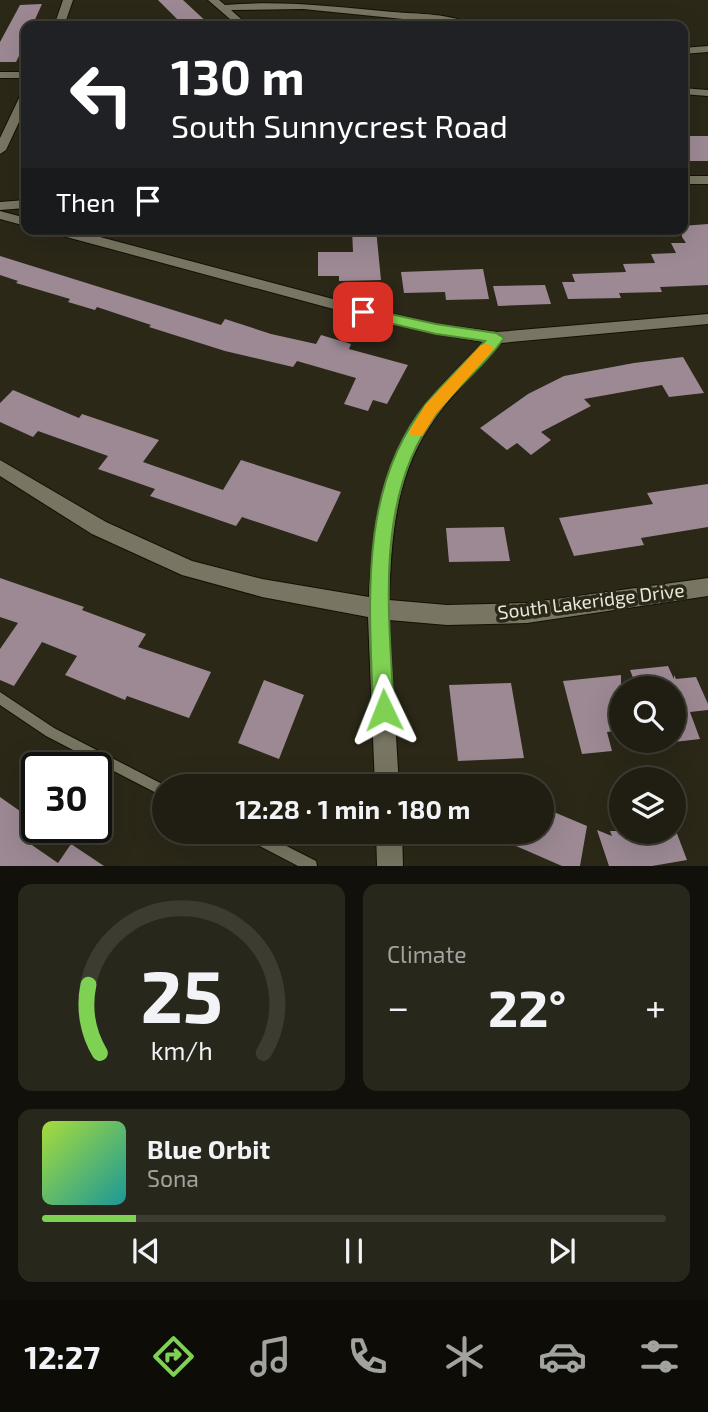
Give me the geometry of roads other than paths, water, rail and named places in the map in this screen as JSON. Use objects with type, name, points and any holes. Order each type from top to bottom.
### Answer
[{"type":"street","points":[[60,21],[68,0]]},
{"type":"street","points":[[214,0],[238,21]]},
{"type":"street","points":[[223,8],[252,3],[299,2],[446,21]]},
{"type":"street","points":[[688,51],[708,49]]},
{"type":"street","points":[[0,75],[21,75]]},
{"type":"street","points":[[688,91],[708,93]]},
{"type":"street","points":[[0,150],[21,106]]},
{"type":"street","points":[[688,180],[708,180]]},
{"type":"street","points":[[0,206],[21,204]]},
{"type":"street","points":[[0,215],[21,221]]},
{"type":"street","points":[[75,235],[363,312],[436,329],[496,338],[708,319]]},
{"type":"street","points":[[386,774],[379,609],[384,522],[397,475],[411,441],[430,409],[496,338]]},
{"type":"street","name":"South Lakeridge Drive","points":[[0,467],[99,528],[189,569],[262,588],[379,609],[447,615],[527,613],[708,587]]},
{"type":"street","points":[[389,844],[390,866]]},
{"type":"lane","points":[[0,698],[50,732],[152,785]]},
{"type":"lane","points":[[268,844],[311,866]]}]
